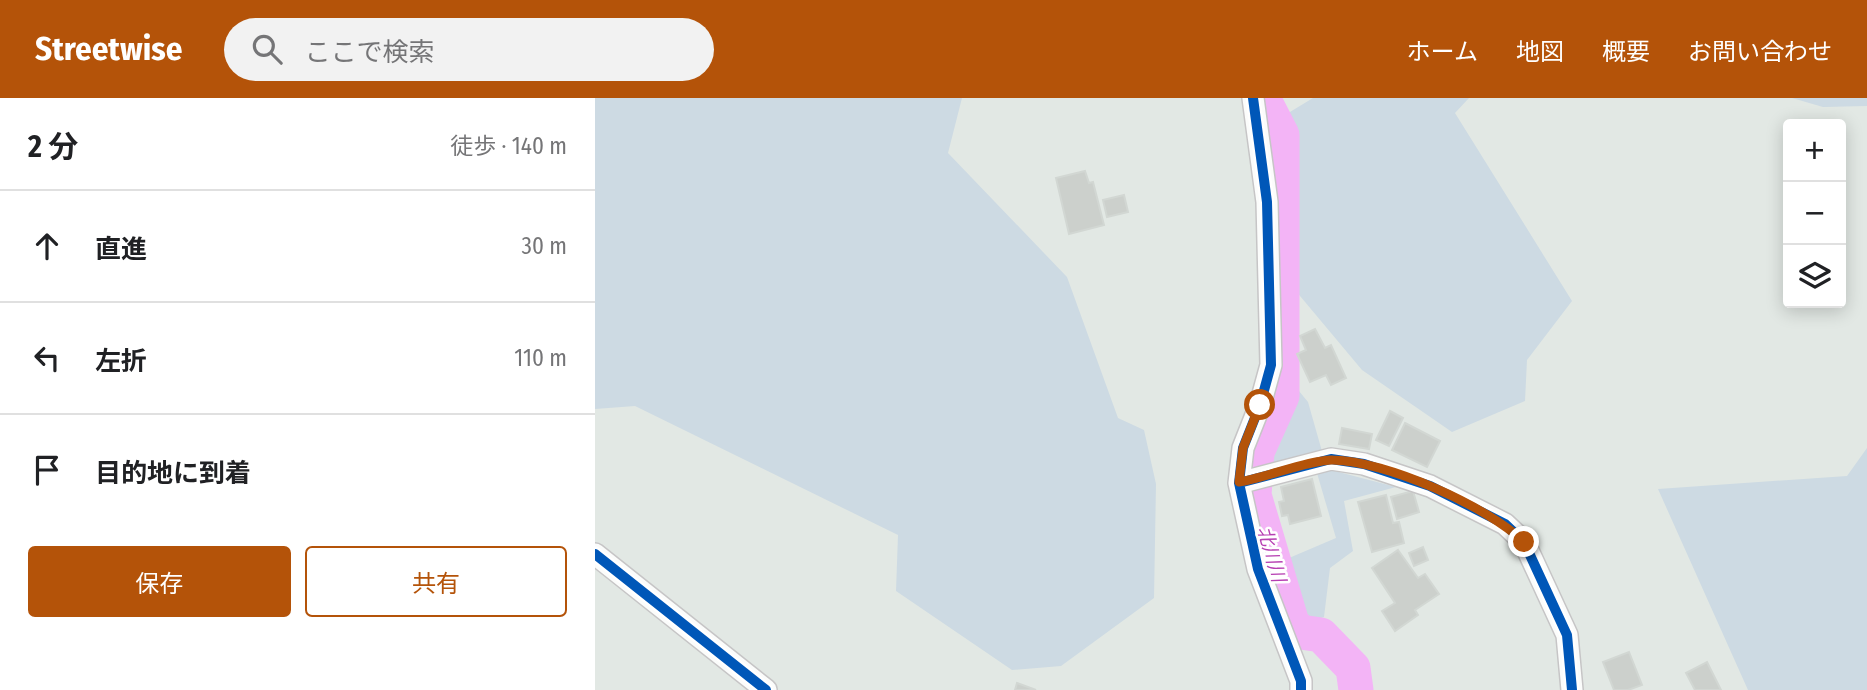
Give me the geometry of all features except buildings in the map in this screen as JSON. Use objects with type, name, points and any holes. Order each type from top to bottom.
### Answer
[{"type":"street","points":[[1253,100],[1266,202],[1271,365],[1260,405],[1243,448],[1239,482],[1258,569],[1301,681],[1301,690]]},
{"type":"street","points":[[1239,482],[1265,478],[1331,459],[1364,464],[1430,486],[1505,524],[1524,542],[1567,635],[1572,690]]},
{"type":"street","points":[[595,554],[766,690]]},
{"type":"shaded area","points":[[595,98],[962,98],[948,153],[1067,277],[1118,418],[1144,430],[1156,484],[1154,598],[1061,666],[1012,670],[896,591],[898,535],[635,406],[595,409]]},
{"type":"shaded area","points":[[1313,98],[1469,98],[1455,113],[1572,301],[1527,360],[1525,401],[1452,432],[1362,370],[1290,284],[1285,115]]},
{"type":"shaded area","points":[[1792,98],[1867,98],[1867,106],[1823,107]]},
{"type":"shaded area","points":[[1294,385],[1308,402],[1327,469],[1396,487],[1344,501],[1353,551],[1330,568],[1324,617],[1302,624],[1282,561],[1336,538],[1312,456],[1265,465]]},
{"type":"shaded area","points":[[1867,448],[1867,690],[1748,690],[1658,489],[1847,476]]},
{"type":"waterway","name":"北川川","points":[[1263,98],[1282,135],[1282,396],[1257,452],[1254,495],[1292,623],[1301,632],[1321,635],[1353,668],[1356,690]]},
{"type":"cycle path","points":[[1253,98],[1267,202],[1271,365],[1260,405],[1243,448],[1239,483],[1258,569],[1301,681],[1301,690]]},
{"type":"cycle path","points":[[1239,483],[1331,459],[1364,464],[1430,486],[1505,524],[1524,542],[1567,635],[1572,690]]},
{"type":"cycle path","points":[[595,554],[766,690]]},
{"type":"route","points":[[1260,405],[1243,448],[1239,482],[1265,478],[1331,459],[1364,464],[1430,486],[1505,524],[1524,542]]}]
